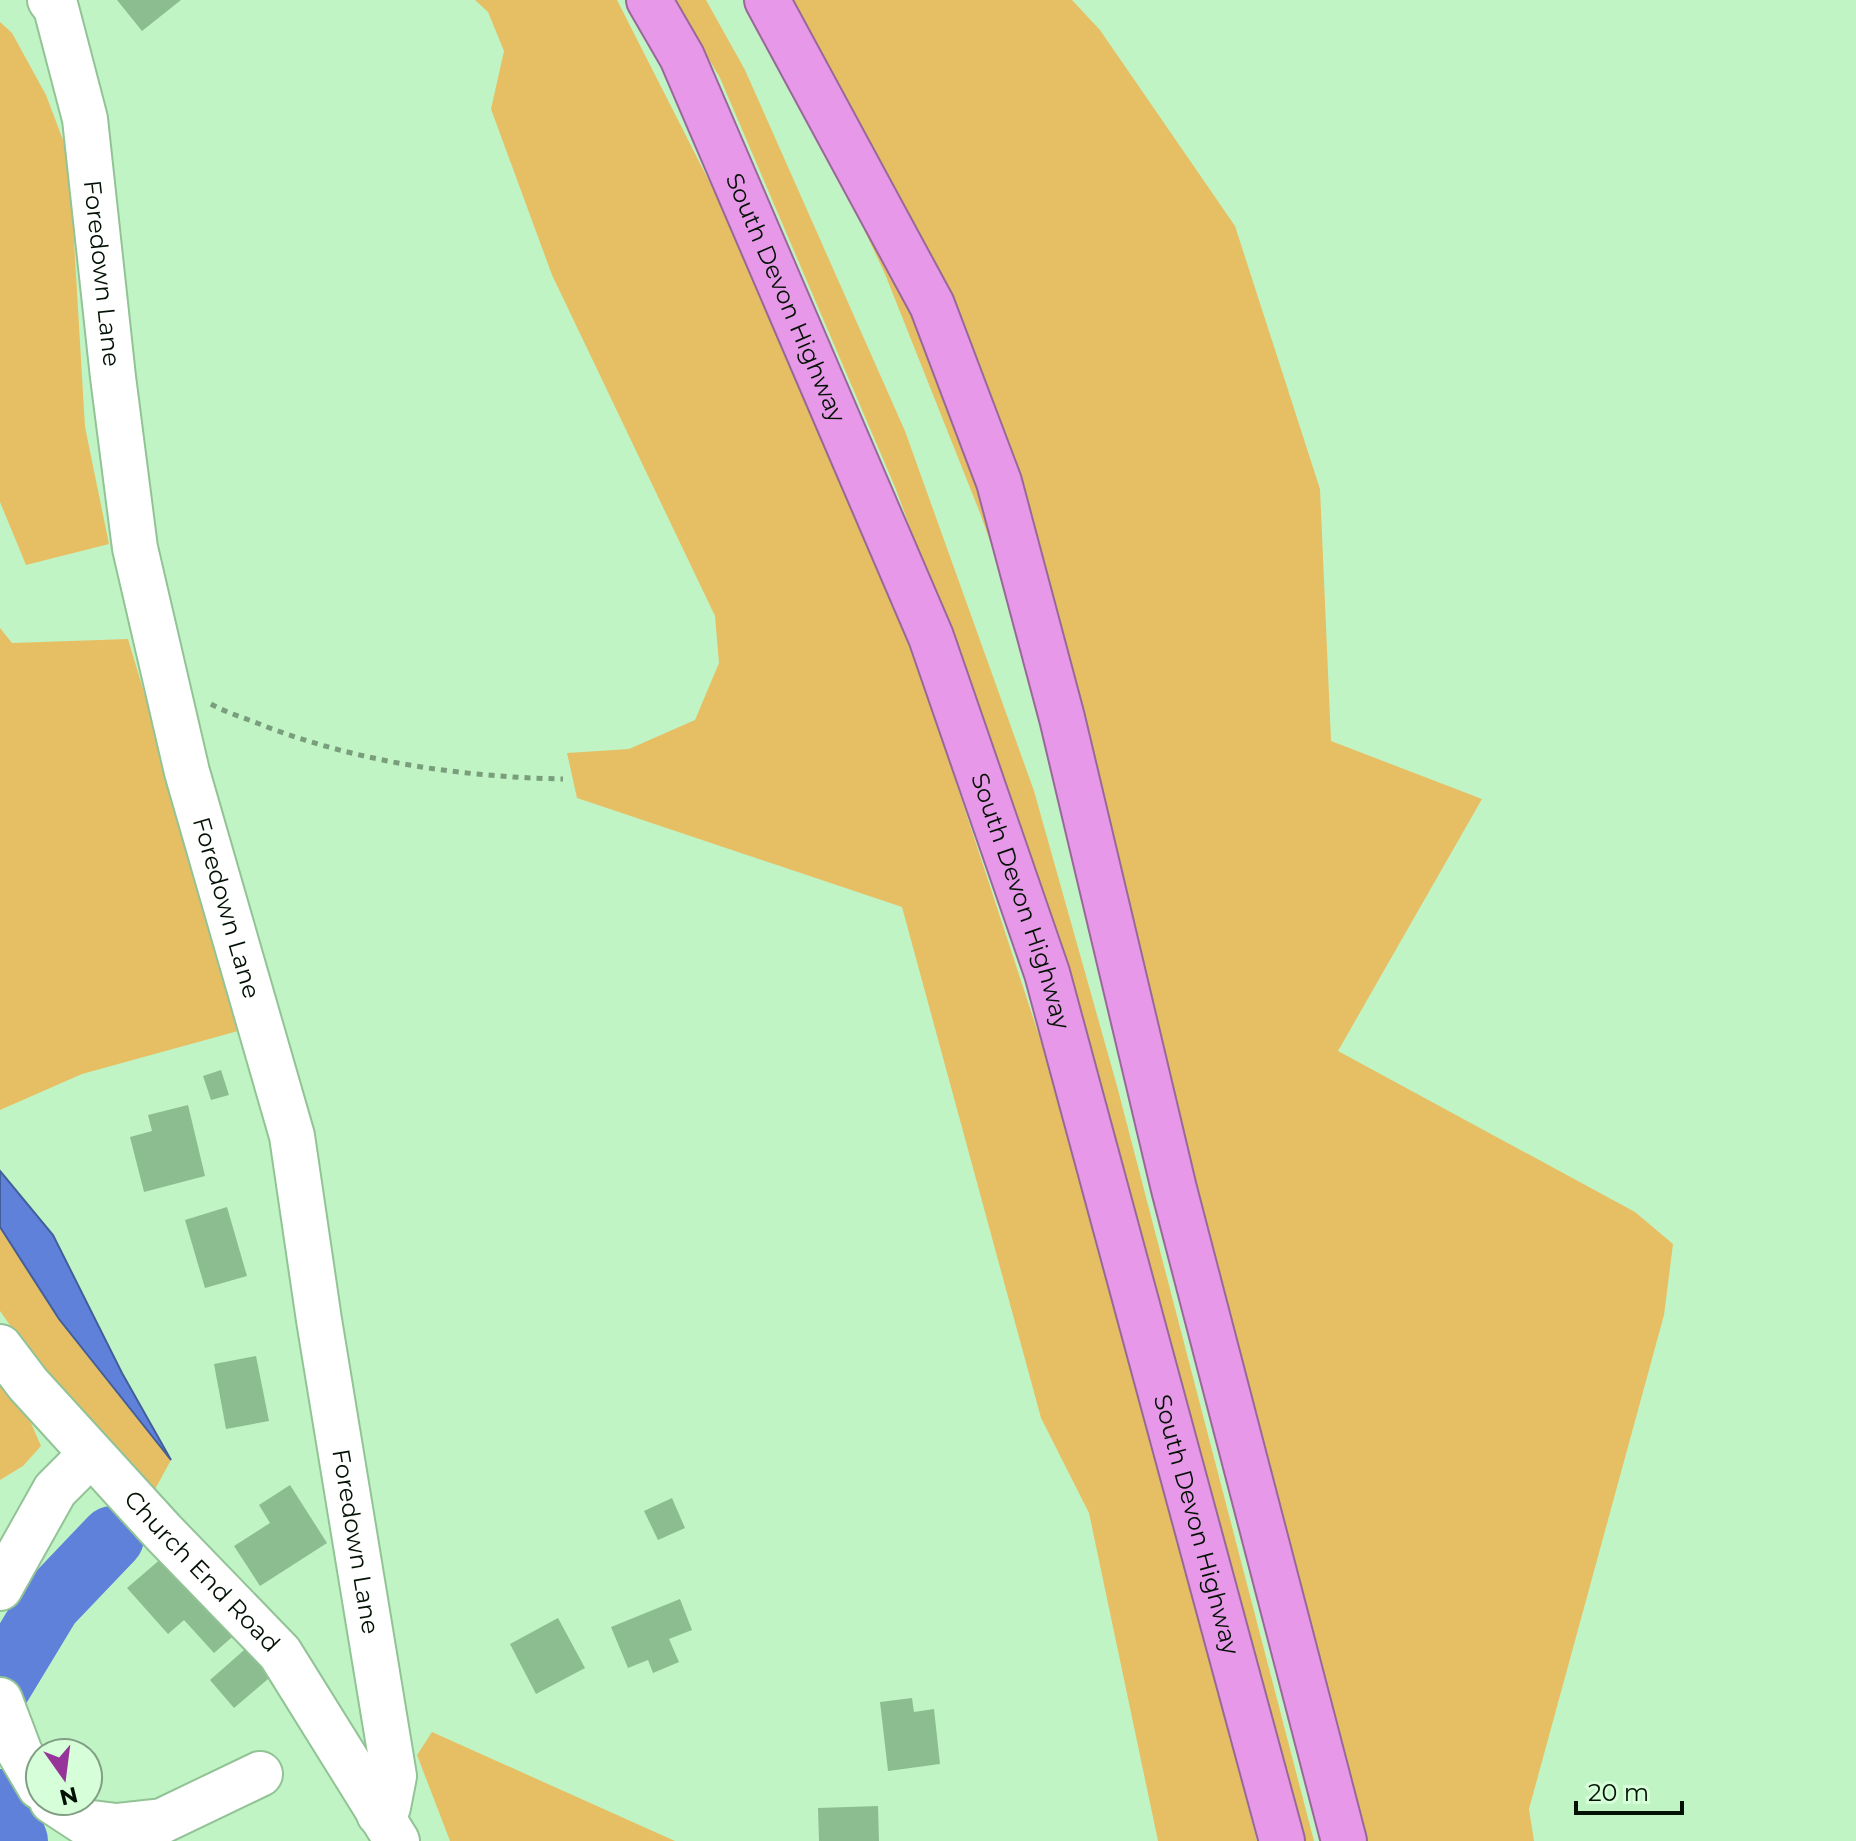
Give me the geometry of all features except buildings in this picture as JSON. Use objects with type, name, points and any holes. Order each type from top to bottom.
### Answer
[{"type":"highway","name":"South Devon Highway","points":[[649,0],[682,57],[931,637],[1047,973],[1282,1841]]},
{"type":"highway","points":[[767,0],[932,305],[999,482],[1062,718],[1174,1189],[1344,1841]]},
{"type":"street","name":"Foredown Lane","points":[[50,0],[56,8],[85,119],[135,548],[187,772],[292,1136],[394,1776],[388,1827]]},
{"type":"street","name":"Church End Road","points":[[0,1347],[28,1384],[91,1454],[280,1653],[388,1827]]},
{"type":"street","points":[[0,1588],[55,1490],[91,1454]]},
{"type":"street","points":[[0,1700],[24,1760]]},
{"type":"street","points":[[76,1817],[84,1822],[116,1826],[162,1821],[260,1774]]},
{"type":"path","points":[[166,678],[219,708],[282,733],[366,758],[519,778],[563,779]]},
{"type":"shaded area","points":[[475,0],[617,0],[709,181],[774,320],[908,636],[1066,1118],[1257,1841],[1158,1841],[1089,1513],[1041,1418],[902,907],[577,798],[567,753],[629,749],[695,720],[719,663],[715,616],[552,275],[491,109],[504,51],[488,12]]},
{"type":"shaded area","points":[[674,0],[706,0],[745,70],[905,431],[1034,791],[1117,1086],[1314,1841],[1299,1841],[1122,1164],[1013,804],[895,487],[720,78]]},
{"type":"shaded area","points":[[756,0],[1072,0],[1100,30],[1235,226],[1320,489],[1331,741],[1482,799],[1338,1051],[1635,1212],[1673,1244],[1664,1315],[1529,1809],[1534,1841],[1358,1841],[1038,676],[980,513],[885,274]]},
{"type":"shaded area","points":[[0,22],[12,33],[46,95],[69,156],[85,427],[109,544],[26,565],[0,502]]},
{"type":"shaded area","points":[[0,628],[12,643],[128,639],[210,913],[249,1028],[82,1074],[0,1110]]},
{"type":"shaded area","points":[[0,1227],[59,1319],[171,1460],[154,1491],[29,1352],[0,1311]]},
{"type":"shaded area","points":[[0,1375],[21,1400],[41,1446],[23,1466],[0,1480]]},
{"type":"shaded area","points":[[432,1732],[675,1841],[450,1841],[417,1755]]},
{"type":"shaded area","points":[[0,1793],[29,1841],[0,1841]]},
{"type":"water","points":[[0,1171],[53,1235],[122,1373],[171,1460],[59,1319],[0,1227]]},
{"type":"waterway","points":[[0,1685],[49,1604],[112,1538]]},
{"type":"waterway","points":[[0,1801],[16,1841]]}]
